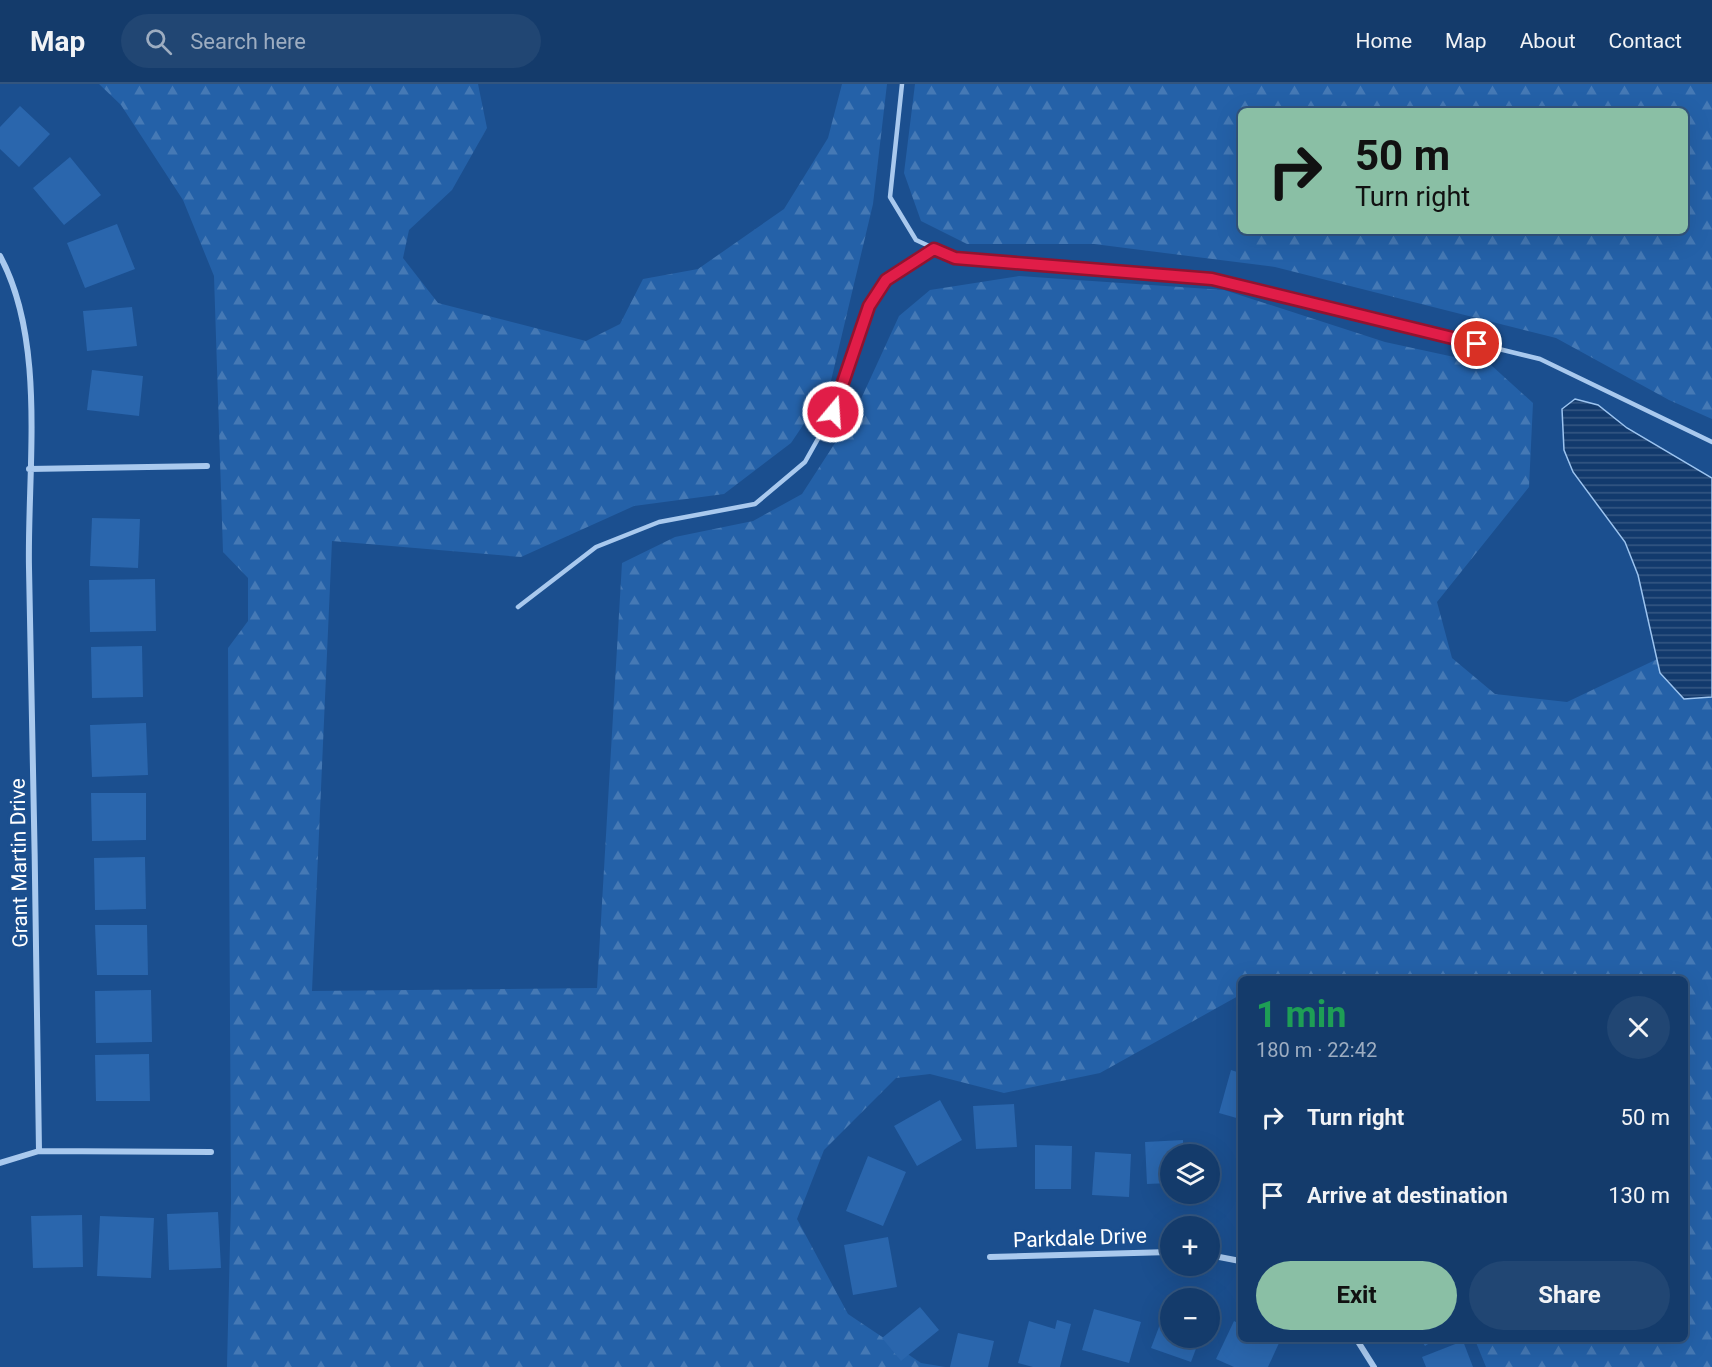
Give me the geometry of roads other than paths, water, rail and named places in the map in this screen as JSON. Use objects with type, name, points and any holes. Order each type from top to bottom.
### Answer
[{"type":"street","name":"Grant Martin Drive","points":[[0,256],[18,303],[31,364],[29,469],[37,889],[39,1151]]},
{"type":"street","points":[[29,469],[207,466]]},
{"type":"street","points":[[0,1163],[39,1151],[211,1152]]},
{"type":"street","name":"Parkdale Drive","points":[[990,1257],[1160,1252]]},
{"type":"street","points":[[1220,1258],[1238,1261]]},
{"type":"street","points":[[1358,1342],[1374,1367]]},
{"type":"lane","points":[[902,84],[890,197],[916,240],[934,249],[955,258],[1212,279],[1540,358],[1712,441]]},
{"type":"lane","points":[[518,607],[596,547],[659,522],[754,504],[805,462],[833,412],[869,306],[886,280],[934,249]]}]
